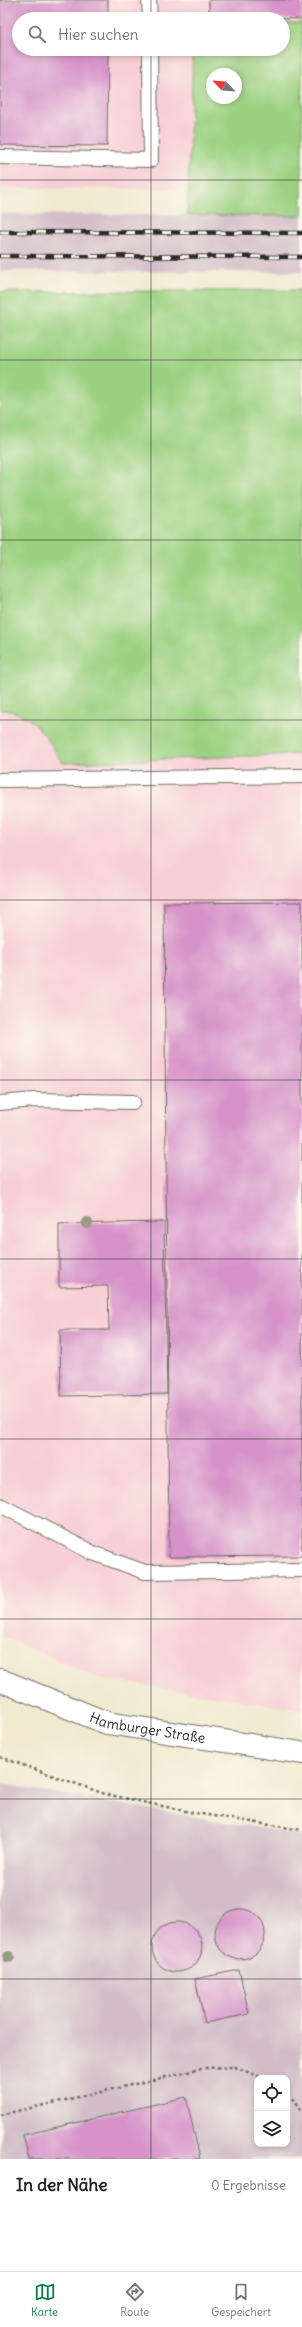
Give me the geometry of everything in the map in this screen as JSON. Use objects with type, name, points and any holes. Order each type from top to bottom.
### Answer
[{"type":"main road","name":"Hamburger Straße","points":[[0,1680],[107,1723],[302,1752]]},
{"type":"lane","points":[[149,0],[150,12]]},
{"type":"lane","points":[[0,156],[151,160],[150,56]]},
{"type":"lane","points":[[0,780],[302,776]]},
{"type":"lane","points":[[0,1103],[34,1100],[132,1102]]},
{"type":"lane","points":[[0,1504],[92,1553],[145,1572],[302,1570]]},
{"type":"path","points":[[0,1757],[105,1794],[195,1813],[302,1830]]},
{"type":"path","points":[[0,2115],[205,2068],[235,2067],[255,2075]]},
{"type":"path","points":[[290,2097],[296,2102],[302,2111]]},
{"type":"shaded area","points":[[0,0],[302,0],[302,23],[290,23],[290,12],[12,12],[12,56],[193,56],[188,189],[0,188]]},
{"type":"shaded area","points":[[0,214],[302,216],[302,272],[0,271]]},
{"type":"shaded area","points":[[0,710],[14,710],[43,731],[63,763],[302,754],[302,1710],[97,1678],[0,1635]]},
{"type":"shaded area","points":[[0,1784],[302,1835],[302,2159],[0,2159]]},
{"type":"green space","points":[[290,23],[302,23],[302,216],[187,215],[193,56],[290,56]]},
{"type":"green space","points":[[302,290],[302,754],[63,763],[45,736],[30,720],[11,711],[0,710],[0,292]]},
{"type":"building","points":[[0,0],[108,0],[108,12],[12,12],[12,56],[108,56],[107,146],[0,145]]},
{"type":"building","points":[[209,0],[302,0],[302,19],[290,19],[290,12],[209,12]]},
{"type":"building","points":[[302,902],[302,1556],[169,1557],[164,903]]},
{"type":"building","points":[[164,1222],[167,1394],[61,1396],[60,1330],[109,1330],[108,1286],[59,1287],[59,1224]]},
{"type":"building","points":[[235,1909],[245,1909],[258,1916],[265,1929],[265,1939],[258,1952],[245,1959],[235,1959],[226,1955],[219,1948],[215,1939],[215,1929],[219,1920],[226,1913]]},
{"type":"building","points":[[172,1922],[182,1922],[195,1929],[202,1942],[202,1952],[195,1965],[182,1972],[172,1972],[163,1968],[156,1961],[152,1952],[152,1942],[156,1933],[163,1926]]},
{"type":"building","points":[[239,1970],[249,2014],[205,2023],[195,1979]]},
{"type":"building","points":[[186,2097],[200,2159],[29,2159],[23,2135]]},
{"type":"railway","points":[[0,232],[302,233]]},
{"type":"railway","points":[[0,256],[302,257]]}]
